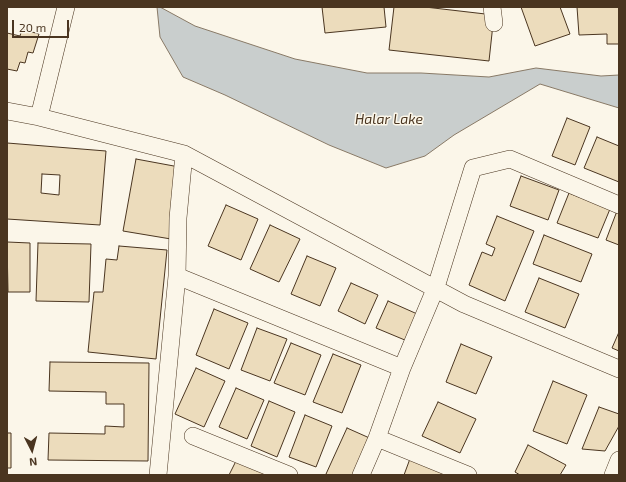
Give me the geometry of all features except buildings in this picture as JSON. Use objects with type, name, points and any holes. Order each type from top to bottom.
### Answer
[{"type":"street","points":[[39,117],[66,7]]},
{"type":"street","points":[[7,112],[39,117],[184,154],[436,287],[464,304],[619,369]]},
{"type":"street","points":[[158,475],[177,276],[178,218],[184,154]]},
{"type":"street","points":[[361,475],[377,438],[402,368],[436,287],[473,168],[510,159],[619,205]]},
{"type":"street","points":[[177,276],[402,368]]},
{"type":"street","points":[[193,436],[289,475]]},
{"type":"street","points":[[377,438],[468,475]]},
{"type":"street","points":[[613,475],[619,460]]},
{"type":"water","name":"Halar Lake","points":[[157,7],[160,7],[195,26],[295,59],[367,73],[421,73],[489,77],[536,68],[601,76],[619,75],[619,108],[540,84],[454,135],[425,156],[386,168],[329,145],[225,95],[183,77],[160,37]]}]
